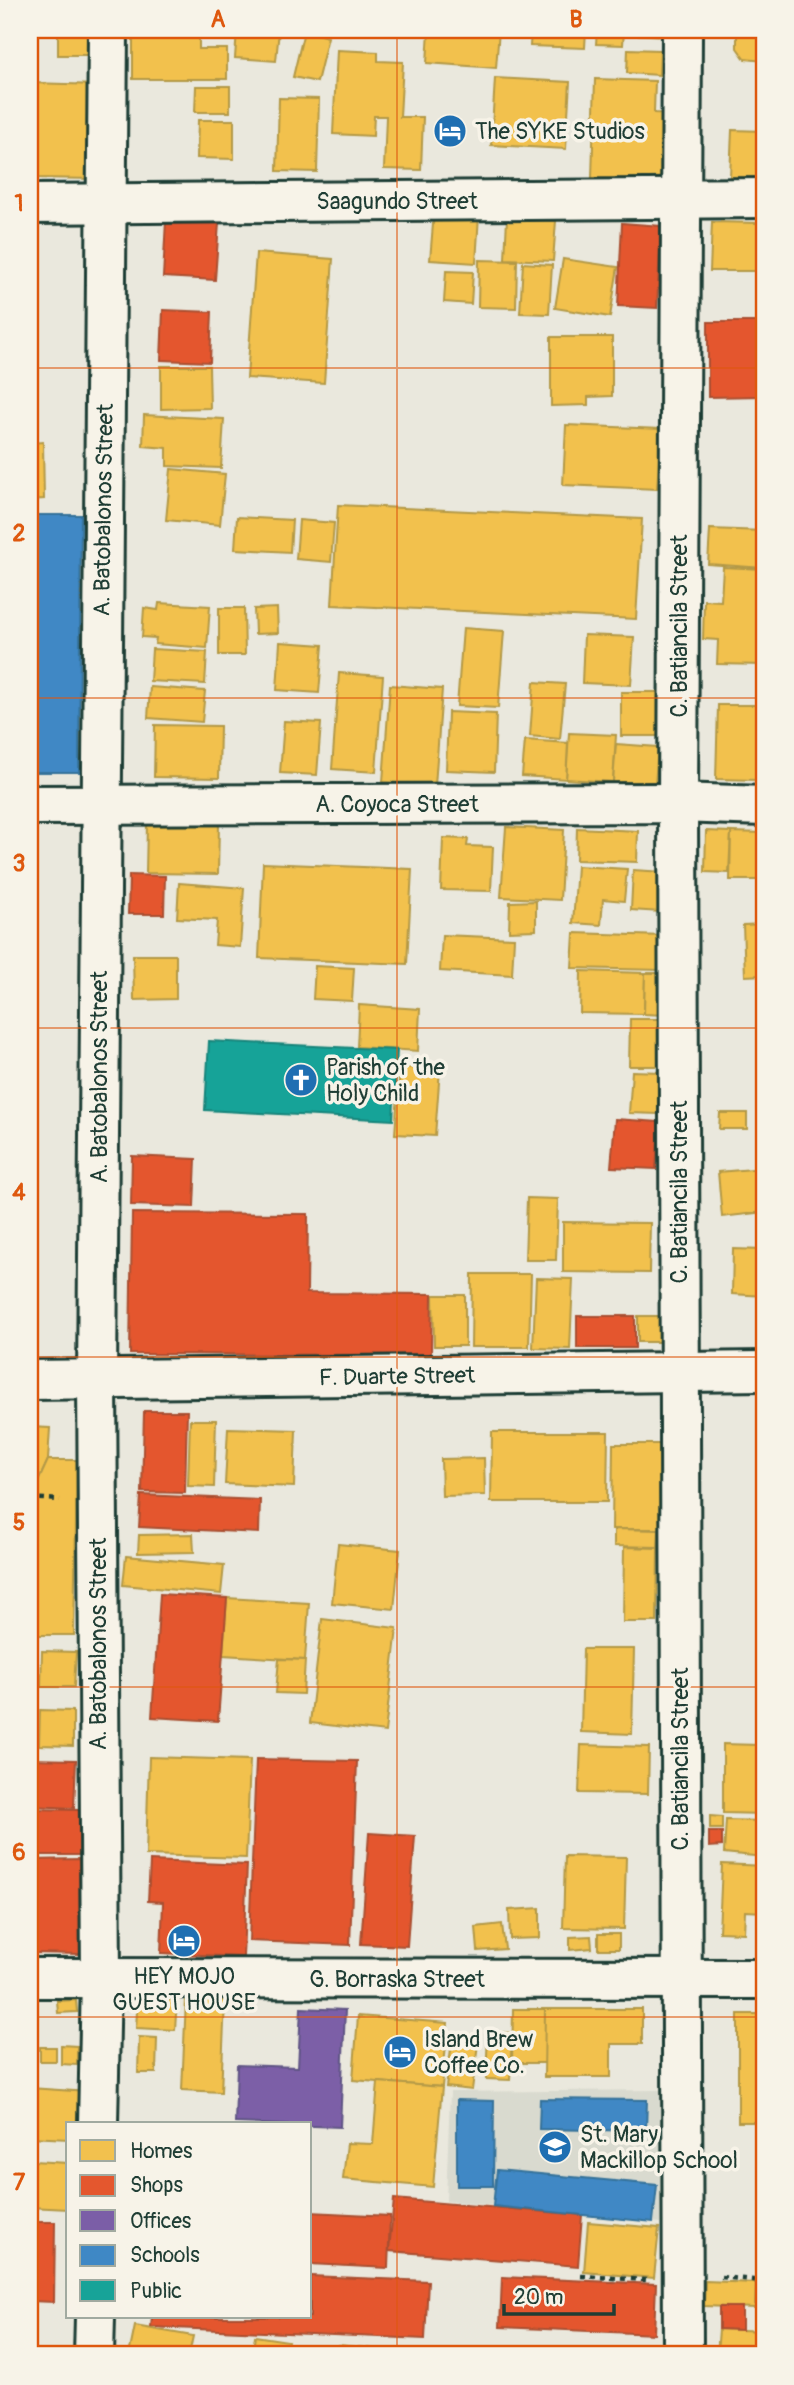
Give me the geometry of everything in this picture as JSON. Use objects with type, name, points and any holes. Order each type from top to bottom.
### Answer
[{"type":"street","name":"A. Batobalonos Street","points":[[98,2122],[101,1977],[97,1380],[108,30]]},
{"type":"street","name":"C. Batiancila Street","points":[[682,30],[678,803],[683,2355]]},
{"type":"street","name":"Saagundo Street","points":[[30,204],[764,198]]},
{"type":"street","name":"A. Coyoca Street","points":[[30,805],[678,803],[764,806]]},
{"type":"street","name":"F. Duarte Street","points":[[30,1380],[764,1371]]},
{"type":"street","name":"G. Borraska Street","points":[[30,1978],[764,1979]]},
{"type":"street","points":[[94,2355],[95,2318]]},
{"type":"path","points":[[581,2276],[683,2282]]},
{"type":"shaded area","name":"St. Mary Mackillop School","points":[[663,2090],[661,2223],[446,2201],[450,2092]]},
{"type":"building: Homes","points":[[58,30],[90,30],[90,55],[58,55]]},
{"type":"building: Homes","points":[[155,30],[234,30],[234,34],[155,35]]},
{"type":"building: Homes","points":[[237,30],[279,30],[276,61],[235,58]]},
{"type":"building: Homes","points":[[429,30],[499,30],[496,68],[427,63]]},
{"type":"building: Homes","points":[[531,30],[586,30],[585,48],[530,46]]},
{"type":"building: Homes","points":[[597,30],[624,30],[623,45],[596,44]]},
{"type":"building: Homes","points":[[632,30],[669,30],[669,36],[631,34]]},
{"type":"building: Homes","points":[[737,30],[764,30],[764,61],[745,59],[737,48]]},
{"type":"building: Homes","points":[[304,31],[328,37],[317,82],[293,77]]},
{"type":"building: Homes","points":[[133,35],[199,36],[199,49],[227,49],[227,79],[133,79]]},
{"type":"building: Homes","points":[[628,49],[660,50],[659,75],[627,73]]},
{"type":"building: Homes","points":[[337,50],[378,52],[378,61],[403,62],[400,117],[423,117],[421,170],[384,169],[386,116],[374,116],[373,136],[333,134]]},
{"type":"building: Homes","points":[[495,78],[570,82],[566,149],[491,145]]},
{"type":"building: Homes","points":[[595,79],[655,81],[654,113],[675,114],[673,180],[592,178]]},
{"type":"building: Homes","points":[[30,83],[100,85],[98,179],[30,178]]},
{"type":"building: Homes","points":[[196,86],[230,86],[230,112],[195,112]]},
{"type":"building: Homes","points":[[279,98],[319,99],[317,172],[277,171]]},
{"type":"building: Homes","points":[[198,120],[234,120],[234,159],[197,158]]},
{"type":"building: Homes","points":[[732,130],[764,131],[764,178],[730,177]]},
{"type":"building: Homes","points":[[434,212],[479,215],[476,263],[430,260]]},
{"type":"building: Homes","points":[[507,218],[556,221],[553,261],[505,259]]},
{"type":"building: Homes","points":[[712,222],[762,223],[760,271],[710,271]]},
{"type":"building: Homes","points":[[256,253],[333,259],[324,383],[247,378]]},
{"type":"building: Homes","points":[[563,259],[618,267],[610,317],[555,308]]},
{"type":"building: Homes","points":[[479,260],[517,261],[516,308],[478,307]]},
{"type":"building: Homes","points":[[523,263],[552,265],[549,314],[520,313]]},
{"type":"building: Homes","points":[[446,271],[473,272],[471,304],[444,302]]},
{"type":"building: Homes","points":[[551,337],[612,337],[612,396],[588,397],[588,405],[551,406]]},
{"type":"building: Homes","points":[[161,366],[209,366],[210,408],[161,409]]},
{"type":"building: Homes","points":[[144,415],[224,419],[221,468],[167,466],[167,448],[143,446]]},
{"type":"building: Homes","points":[[566,425],[661,429],[657,489],[563,485]]},
{"type":"building: Homes","points":[[43,442],[44,499],[30,500],[30,443]]},
{"type":"building: Homes","points":[[171,469],[225,474],[220,525],[166,520]]},
{"type":"building: Homes","points":[[338,505],[642,519],[636,619],[332,605]]},
{"type":"building: Homes","points":[[237,517],[292,520],[290,552],[235,549]]},
{"type":"building: Homes","points":[[299,520],[334,523],[331,562],[296,559]]},
{"type":"building: Homes","points":[[710,529],[764,531],[764,568],[708,564]]},
{"type":"building: Homes","points":[[723,567],[764,569],[764,665],[717,664],[718,640],[703,639],[704,600],[721,601]]},
{"type":"building: Homes","points":[[159,603],[210,606],[207,648],[155,644],[156,638],[142,637],[144,608],[158,610]]},
{"type":"building: Homes","points":[[219,608],[244,608],[245,655],[219,655]]},
{"type":"building: Homes","points":[[277,608],[278,633],[255,634],[254,609]]},
{"type":"building: Homes","points":[[463,628],[504,631],[498,708],[457,706]]},
{"type":"building: Homes","points":[[584,635],[634,637],[631,685],[582,683]]},
{"type":"building: Homes","points":[[280,642],[323,645],[319,693],[277,690]]},
{"type":"building: Homes","points":[[152,649],[207,652],[205,684],[150,681]]},
{"type":"building: Homes","points":[[339,673],[383,676],[376,772],[332,769]]},
{"type":"building: Homes","points":[[534,682],[565,684],[560,739],[530,736]]},
{"type":"building: Homes","points":[[390,685],[442,689],[435,786],[383,782]]},
{"type":"building: Homes","points":[[150,687],[205,691],[202,722],[148,718]]},
{"type":"building: Homes","points":[[621,692],[661,692],[661,736],[621,736]]},
{"type":"building: Homes","points":[[718,705],[759,705],[757,780],[716,779]]},
{"type":"building: Homes","points":[[448,712],[496,714],[494,772],[446,770]]},
{"type":"building: Homes","points":[[284,721],[321,723],[317,775],[280,773]]},
{"type":"building: Homes","points":[[155,725],[220,726],[219,778],[154,777]]},
{"type":"building: Homes","points":[[569,733],[616,735],[613,782],[566,779]]},
{"type":"building: Homes","points":[[525,740],[568,743],[566,779],[522,776]]},
{"type":"building: Homes","points":[[616,744],[658,747],[655,784],[613,782]]},
{"type":"building: Homes","points":[[147,822],[219,824],[218,874],[146,873]]},
{"type":"building: Homes","points":[[506,827],[564,830],[560,900],[501,897]]},
{"type":"building: Homes","points":[[577,828],[638,831],[637,862],[576,860]]},
{"type":"building: Homes","points":[[706,831],[731,832],[729,873],[705,872]]},
{"type":"building: Homes","points":[[731,832],[764,833],[764,880],[730,880]]},
{"type":"building: Homes","points":[[443,838],[468,839],[467,846],[493,847],[491,891],[441,890]]},
{"type":"building: Homes","points":[[263,863],[412,869],[407,964],[259,958]]},
{"type":"building: Homes","points":[[577,866],[627,869],[624,901],[603,899],[601,925],[573,923]]},
{"type":"building: Homes","points":[[633,870],[664,872],[661,912],[631,910]]},
{"type":"building: Homes","points":[[179,883],[244,888],[240,947],[215,945],[217,920],[177,918]]},
{"type":"building: Homes","points":[[536,901],[536,930],[509,931],[510,902]]},
{"type":"building: Homes","points":[[764,924],[764,975],[745,976],[743,925]]},
{"type":"building: Homes","points":[[574,933],[663,936],[662,970],[572,968]]},
{"type":"building: Homes","points":[[442,935],[514,938],[512,975],[440,971]]},
{"type":"building: Homes","points":[[133,955],[176,955],[176,999],[134,1000]]},
{"type":"building: Homes","points":[[315,966],[354,968],[352,1001],[313,999]]},
{"type":"building: Homes","points":[[581,971],[645,973],[644,1014],[580,1013]]},
{"type":"building: Homes","points":[[645,973],[666,973],[665,1015],[644,1014]]},
{"type":"building: Homes","points":[[359,1005],[420,1009],[418,1051],[357,1047]]},
{"type":"building: Homes","points":[[630,1019],[661,1019],[660,1066],[629,1066]]},
{"type":"building: Homes","points":[[400,1067],[440,1069],[435,1136],[395,1134]]},
{"type":"building: Homes","points":[[632,1071],[661,1072],[659,1114],[629,1113]]},
{"type":"building: Homes","points":[[720,1113],[747,1113],[747,1129],[719,1129]]},
{"type":"building: Homes","points":[[764,1168],[764,1212],[722,1217],[718,1172]]},
{"type":"building: Homes","points":[[527,1198],[558,1199],[556,1260],[525,1260]]},
{"type":"building: Homes","points":[[563,1222],[650,1223],[649,1273],[563,1272]]},
{"type":"building: Homes","points":[[733,1249],[764,1250],[764,1296],[732,1294]]},
{"type":"building: Homes","points":[[472,1274],[531,1274],[529,1347],[471,1347]]},
{"type":"building: Homes","points":[[536,1278],[573,1279],[570,1349],[533,1348]]},
{"type":"building: Homes","points":[[433,1295],[465,1295],[465,1346],[434,1346]]},
{"type":"building: Homes","points":[[638,1316],[664,1316],[663,1342],[638,1342]]},
{"type":"building: Homes","points":[[190,1420],[216,1420],[214,1487],[188,1486]]},
{"type":"building: Homes","points":[[30,1427],[50,1428],[48,1460],[32,1495],[30,1495]]},
{"type":"building: Homes","points":[[228,1428],[296,1430],[294,1487],[225,1484]]},
{"type":"building: Homes","points":[[492,1432],[608,1432],[607,1502],[491,1502]]},
{"type":"building: Homes","points":[[613,1444],[662,1444],[661,1529],[612,1529]]},
{"type":"building: Homes","points":[[484,1458],[485,1495],[442,1496],[441,1459]]},
{"type":"building: Homes","points":[[48,1460],[77,1460],[74,1635],[30,1635],[32,1495]]},
{"type":"building: Homes","points":[[614,1529],[659,1530],[658,1547],[614,1546]]},
{"type":"building: Homes","points":[[193,1534],[194,1552],[138,1553],[139,1535]]},
{"type":"building: Homes","points":[[338,1544],[400,1550],[394,1609],[332,1603]]},
{"type":"building: Homes","points":[[624,1547],[658,1548],[657,1622],[623,1622]]},
{"type":"building: Homes","points":[[126,1556],[224,1565],[221,1594],[123,1585]]},
{"type":"building: Homes","points":[[227,1598],[309,1603],[305,1660],[223,1655]]},
{"type":"building: Homes","points":[[322,1619],[397,1628],[385,1732],[310,1723]]},
{"type":"building: Homes","points":[[583,1649],[634,1649],[632,1734],[581,1732]]},
{"type":"building: Homes","points":[[42,1651],[76,1652],[74,1687],[41,1687]]},
{"type":"building: Homes","points":[[279,1659],[305,1660],[303,1694],[276,1693]]},
{"type":"building: Homes","points":[[40,1710],[73,1711],[73,1746],[39,1745]]},
{"type":"building: Homes","points":[[723,1744],[759,1745],[758,1760],[764,1760],[764,1814],[723,1813]]},
{"type":"building: Homes","points":[[581,1745],[649,1747],[648,1794],[579,1793]]},
{"type":"building: Homes","points":[[149,1757],[250,1760],[246,1858],[146,1855]]},
{"type":"building: Homes","points":[[710,1816],[722,1817],[722,1829],[710,1829]]},
{"type":"building: Homes","points":[[726,1820],[764,1821],[764,1857],[724,1853]]},
{"type":"building: Homes","points":[[565,1856],[626,1857],[624,1929],[563,1928]]},
{"type":"building: Homes","points":[[722,1864],[764,1866],[764,1912],[745,1911],[744,1933],[719,1932]]},
{"type":"building: Homes","points":[[540,1908],[540,1938],[510,1939],[509,1910]]},
{"type":"building: Homes","points":[[502,1924],[505,1949],[478,1951],[476,1927]]},
{"type":"building: Homes","points":[[598,1934],[619,1934],[619,1949],[598,1949]]},
{"type":"building: Homes","points":[[591,1936],[592,1948],[570,1950],[570,1937]]},
{"type":"building: Homes","points":[[138,1995],[177,1998],[175,2030],[136,2028]]},
{"type":"building: Homes","points":[[186,1999],[225,2001],[221,2092],[182,2090]]},
{"type":"building: Homes","points":[[76,2000],[77,2012],[58,2013],[57,2001]]},
{"type":"building: Homes","points":[[513,2009],[545,2009],[545,2063],[512,2063]]},
{"type":"building: Homes","points":[[545,2009],[642,2009],[642,2044],[611,2044],[611,2077],[544,2077]]},
{"type":"building: Homes","points":[[738,2014],[764,2014],[764,2122],[738,2122]]},
{"type":"building: Homes","name":"Island Brew Coffee Co.","points":[[358,2016],[448,2023],[442,2087],[353,2080]]},
{"type":"building: Homes","points":[[488,2032],[512,2033],[510,2080],[486,2079]]},
{"type":"building: Homes","points":[[453,2033],[479,2036],[472,2090],[446,2087]]},
{"type":"building: Homes","points":[[139,2037],[157,2038],[156,2073],[138,2073]]},
{"type":"building: Homes","points":[[61,2045],[77,2046],[77,2065],[61,2064]]},
{"type":"building: Homes","points":[[40,2047],[56,2047],[56,2061],[40,2061]]},
{"type":"building: Homes","points":[[378,2082],[442,2087],[433,2187],[343,2179],[347,2143],[373,2144]]},
{"type":"building: Homes","points":[[30,2088],[88,2092],[86,2122],[66,2122],[66,2139],[30,2137]]},
{"type":"building: Homes","points":[[33,2161],[66,2163],[66,2209],[30,2207]]},
{"type":"building: Homes","points":[[764,2175],[764,2272],[757,2271]]},
{"type":"building: Homes","points":[[588,2222],[659,2228],[654,2278],[584,2272]]},
{"type":"building: Homes","points":[[705,2281],[756,2283],[755,2308],[704,2306]]},
{"type":"building: Homes","points":[[135,2326],[193,2336],[189,2355],[129,2355]]},
{"type":"building: Homes","points":[[719,2329],[764,2331],[764,2355],[717,2355]]},
{"type":"building: Homes","points":[[255,2336],[288,2341],[285,2355],[252,2355]]},
{"type":"building: Homes","points":[[295,2345],[324,2349],[323,2355],[294,2355]]},
{"type":"building: Homes","points":[[339,2345],[422,2355],[338,2355]]},
{"type":"building: Shops","points":[[166,220],[219,223],[215,280],[163,277]]},
{"type":"building: Shops","points":[[622,223],[661,226],[657,308],[618,306]]},
{"type":"building: Shops","points":[[163,310],[212,312],[210,362],[161,360]]},
{"type":"building: Shops","points":[[708,322],[764,322],[764,396],[708,397]]},
{"type":"building: Shops","points":[[129,875],[165,876],[164,914],[128,914]]},
{"type":"building: Shops","points":[[615,1119],[659,1122],[656,1169],[611,1167]]},
{"type":"building: Shops","points":[[132,1156],[196,1159],[194,1207],[131,1205]]},
{"type":"building: Shops","points":[[132,1213],[308,1214],[307,1293],[432,1294],[431,1355],[130,1354]]},
{"type":"building: Shops","points":[[577,1316],[635,1316],[635,1348],[577,1348]]},
{"type":"building: Shops","points":[[144,1411],[187,1411],[185,1493],[142,1492]]},
{"type":"building: Shops","points":[[141,1495],[260,1500],[259,1533],[139,1527]]},
{"type":"building: Shops","points":[[160,1594],[227,1598],[218,1721],[152,1717]]},
{"type":"building: Shops","points":[[30,1759],[76,1760],[74,1808],[30,1806]]},
{"type":"building: Shops","points":[[256,1759],[357,1761],[350,1945],[249,1941]]},
{"type":"building: Shops","points":[[30,1809],[80,1810],[80,1855],[30,1855]]},
{"type":"building: Shops","points":[[709,1832],[722,1832],[722,1846],[709,1847]]},
{"type":"building: Shops","points":[[369,1833],[415,1836],[407,1946],[361,1944]]},
{"type":"building: Shops","points":[[79,1859],[80,1954],[30,1953],[30,1860]]},
{"type":"building: Shops","points":[[150,1861],[247,1865],[243,1957],[161,1953],[163,1902],[148,1901]]},
{"type":"building: Shops","points":[[394,2199],[582,2215],[578,2266],[389,2251]]},
{"type":"building: Shops","points":[[312,2212],[390,2216],[388,2268],[312,2264]]},
{"type":"building: Shops","points":[[30,2222],[55,2222],[54,2302],[30,2301]]},
{"type":"building: Shops","points":[[312,2276],[428,2281],[425,2339],[151,2327],[152,2318],[312,2318]]},
{"type":"building: Shops","points":[[502,2277],[656,2284],[654,2334],[500,2327]]},
{"type":"building: Shops","points":[[719,2307],[742,2307],[742,2330],[719,2329]]},
{"type":"building: Offices","points":[[301,2008],[345,2010],[340,2127],[312,2126],[312,2122],[235,2122],[237,2065],[298,2067]]},
{"type":"building: Schools","points":[[30,515],[81,515],[79,772],[30,772]]},
{"type":"building: Schools","points":[[540,2099],[647,2100],[646,2131],[539,2129]]},
{"type":"building: Schools","points":[[457,2100],[494,2101],[493,2186],[457,2186]]},
{"type":"building: Schools","points":[[497,2170],[657,2185],[653,2222],[493,2206]]},
{"type":"building: Public","name":"Parish of the Holy Child","points":[[209,1041],[397,1050],[393,1120],[205,1110]]},
{"type":"place","name":"The SYKE Studios","points":[[450,131]]},
{"type":"place","name":"Parish of the Holy Child","points":[[301,1080]]},
{"type":"place","name":"HEY MOJO GUEST HOUSE","points":[[184,1941]]},
{"type":"place","name":"Island Brew Coffee Co.","points":[[400,2052]]},
{"type":"place","name":"St. Mary Mackillop School","points":[[555,2147]]}]
